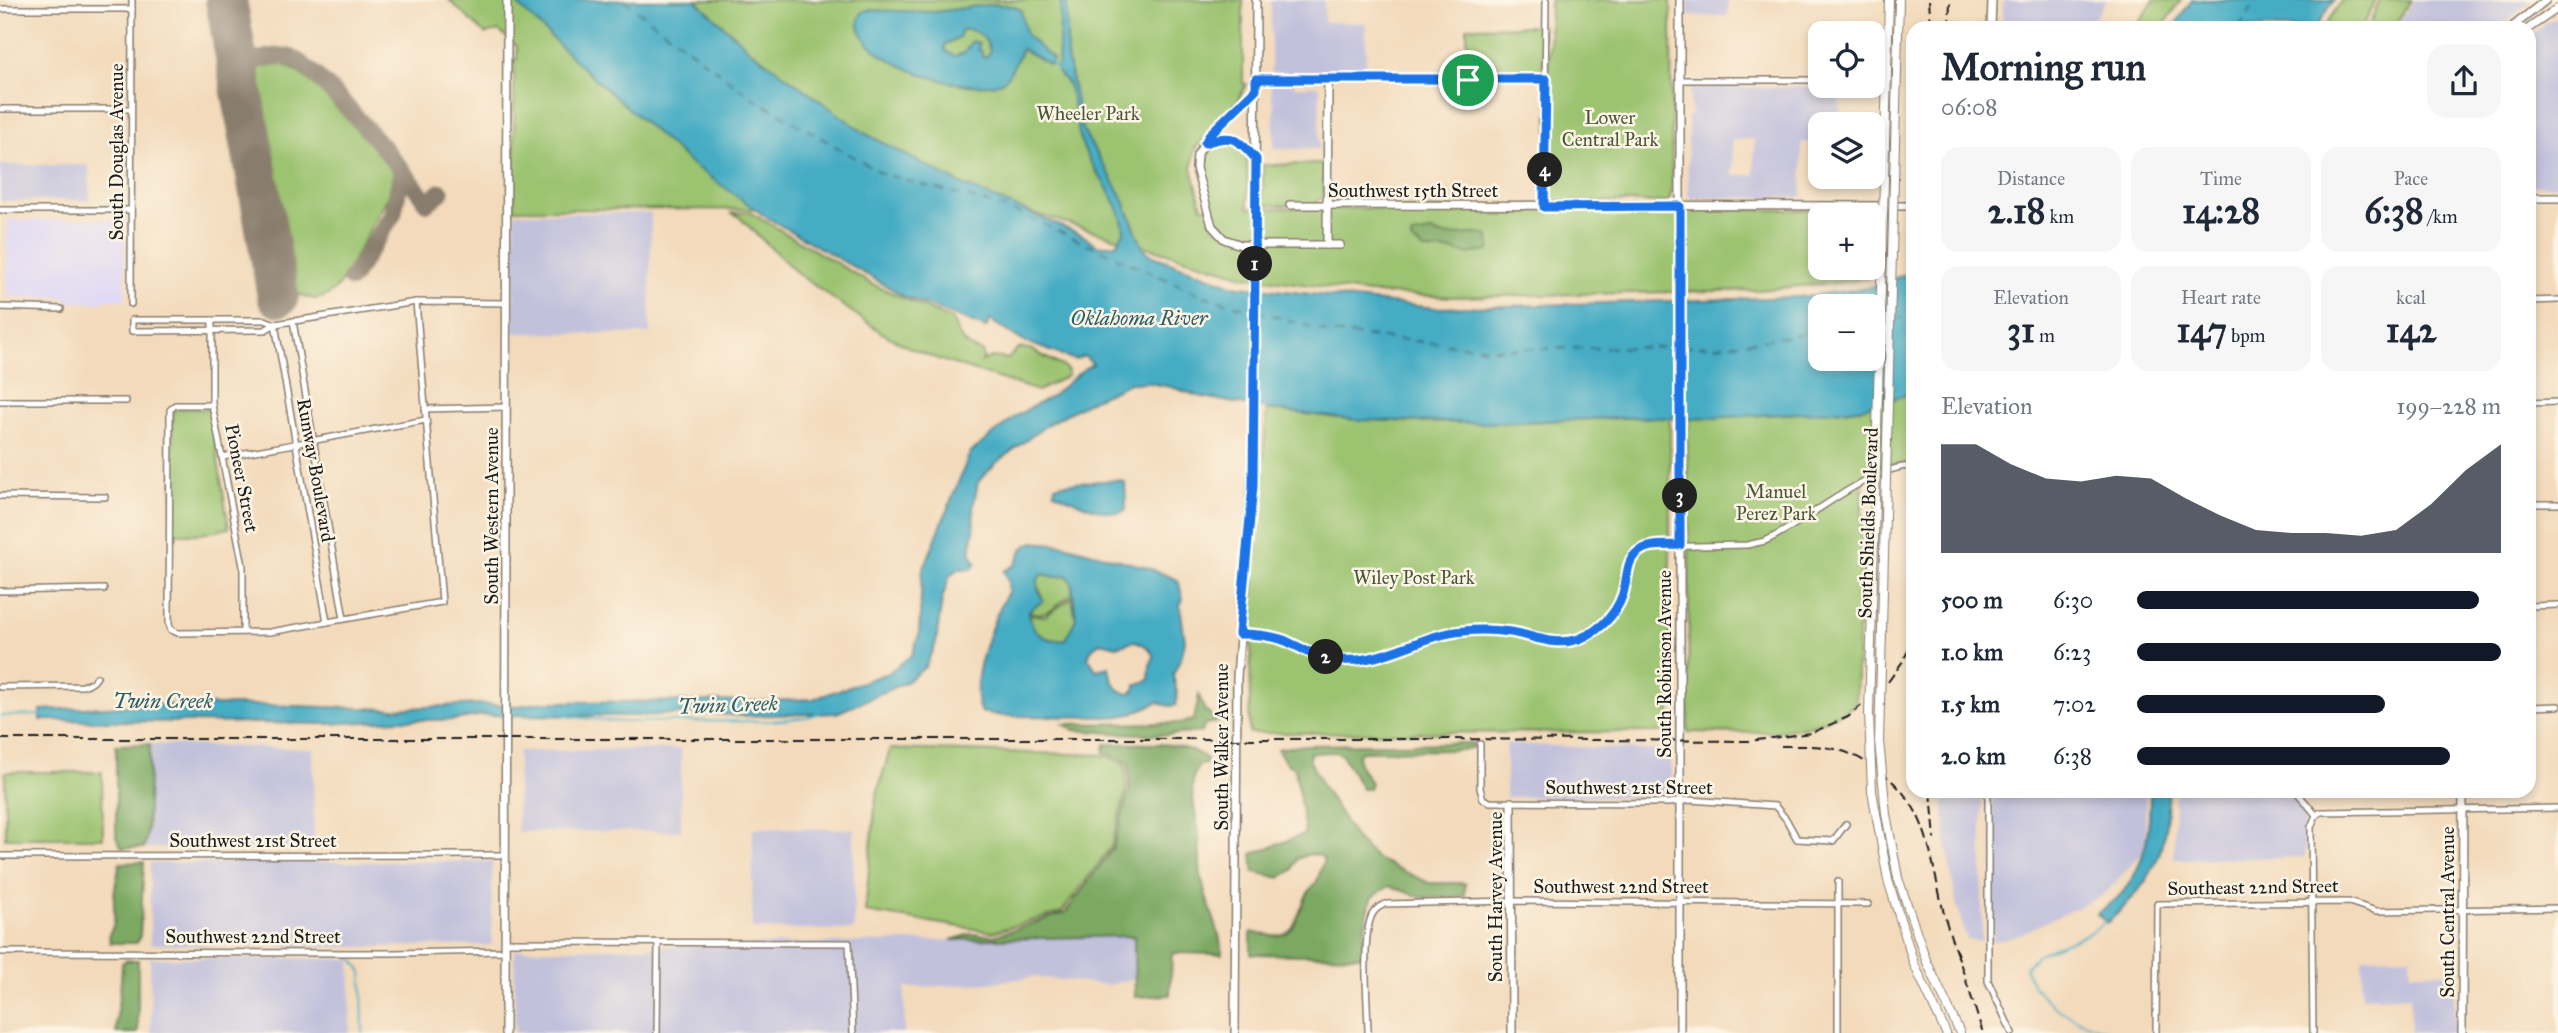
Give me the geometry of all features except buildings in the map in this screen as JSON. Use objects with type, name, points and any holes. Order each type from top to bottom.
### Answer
[{"type":"main road","name":"South Western Avenue","points":[[505,1033],[507,0]]},
{"type":"main road","name":"South Walker Avenue","points":[[1236,1033],[1236,730],[1239,634],[1253,462],[1256,0]]},
{"type":"main road","name":"South Robinson Avenue","points":[[1680,1033],[1681,0]]},
{"type":"main road","name":"South Shields Boulevard","points":[[1889,0],[1869,714],[1872,791],[1888,880],[1914,964],[1946,1033]]},
{"type":"main road","name":"South Shields Boulevard","points":[[1899,0],[1879,741],[1889,837],[1898,878],[1926,960],[1960,1033]]},
{"type":"main road","points":[[1991,21],[1992,0]]},
{"type":"main road","points":[[2520,21],[2546,0]]},
{"type":"main road","points":[[2536,23],[2558,8]]},
{"type":"main road","points":[[1328,79],[1328,245]]},
{"type":"main road","points":[[1256,89],[1210,134],[1197,155],[1196,168],[1212,226],[1224,239],[1241,245],[1340,244]]},
{"type":"main road","points":[[1205,143],[1220,138],[1233,139],[1242,144],[1256,159]]},
{"type":"main road","points":[[2536,198],[2558,198]]},
{"type":"main road","name":"Southwest 15th Street","points":[[1290,205],[1906,206]]},
{"type":"main road","name":"South Central Avenue","points":[[2462,1033],[2463,798]]},
{"type":"main road","name":"South Harvey Avenue","points":[[1511,802],[1512,1033]]},
{"type":"street","name":"South Douglas Avenue","points":[[131,304],[132,0]]},
{"type":"street","points":[[1544,207],[1546,0]]},
{"type":"street","points":[[0,9],[132,9]]},
{"type":"street","points":[[1256,79],[1546,79]]},
{"type":"street","points":[[1680,80],[1808,80]]},
{"type":"street","points":[[0,109],[131,109]]},
{"type":"street","points":[[0,210],[131,210]]},
{"type":"street","points":[[2536,301],[2558,300]]},
{"type":"street","points":[[275,324],[265,320],[132,320],[132,331],[265,330],[275,324],[416,302],[507,303]]},
{"type":"street","points":[[212,405],[175,405],[170,410],[170,627],[178,632],[270,632],[442,602],[416,302]]},
{"type":"street","points":[[0,307],[61,309]]},
{"type":"street","name":"Pioneer Street","points":[[212,320],[212,405],[243,566],[243,632]]},
{"type":"street","points":[[239,320],[240,330]]},
{"type":"street","name":"Runway Boulevard","points":[[293,321],[344,619]]},
{"type":"street","name":"Runway Boulevard","points":[[275,324],[327,622]]},
{"type":"street","points":[[0,401],[127,401]]},
{"type":"street","points":[[2536,402],[2558,402]]},
{"type":"street","points":[[425,409],[506,407]]},
{"type":"street","points":[[223,457],[426,420]]},
{"type":"street","points":[[1239,634],[1264,635],[1285,641],[1308,653],[1344,660],[1378,657],[1423,639],[1465,630],[1511,632],[1551,642],[1571,641],[1593,632],[1612,614],[1624,593],[1628,567],[1638,552],[1648,547],[1747,545],[1765,541],[1867,481],[1906,467]]},
{"type":"street","points":[[0,496],[105,497]]},
{"type":"street","points":[[2536,504],[2558,504]]},
{"type":"street","points":[[0,591],[104,589]]},
{"type":"street","points":[[2536,606],[2558,605]]},
{"type":"street","points":[[0,687],[83,686],[97,677]]},
{"type":"street","points":[[2536,707],[2558,706]]},
{"type":"street","name":"South Harvey Avenue","points":[[1480,744],[1482,797],[1490,802],[1511,802]]},
{"type":"street","points":[[1988,798],[1988,981],[2012,1033]]},
{"type":"street","points":[[2302,798],[2316,815]]},
{"type":"street","name":"Southwest 21st Street","points":[[1511,802],[1680,802],[1774,806],[1786,819],[1797,839],[1833,841],[1846,824]]},
{"type":"street","points":[[2313,1033],[2311,827],[2316,815],[2325,811],[2558,807]]},
{"type":"street","name":"Southwest 21st Street","points":[[0,856],[506,855]]},
{"type":"street","points":[[1838,882],[1838,1033]]},
{"type":"street","name":"Southwest 22nd Street","points":[[1368,1033],[1367,937],[1371,917],[1376,909],[1385,904],[1512,901],[1868,904]]},
{"type":"street","name":"Southeast 22nd Street","points":[[2156,1033],[2157,904],[2353,902],[2372,911],[2558,908]]},
{"type":"street","points":[[657,1033],[658,943]]},
{"type":"street","name":"Southwest 22nd Street","points":[[0,952],[393,953],[506,946],[849,943],[853,1033]]},
{"type":"shaded area","points":[[1271,0],[1324,0],[1324,22],[1366,23],[1366,75],[1271,72]]},
{"type":"shaded area","points":[[1689,0],[1728,0],[1728,16],[1688,16]]},
{"type":"shaded area","points":[[2003,0],[2107,0],[2093,21],[2002,21]]},
{"type":"shaded area","points":[[2414,0],[2531,0],[2507,21],[2400,21]]},
{"type":"shaded area","points":[[2558,18],[2558,185],[2536,186],[2536,31],[2546,22]]},
{"type":"shaded area","points":[[1271,83],[1320,86],[1319,149],[1274,149],[1274,101]]},
{"type":"shaded area","points":[[1808,87],[1808,98],[1839,98],[1840,112],[1808,112],[1808,142],[1802,142],[1802,197],[1691,198],[1688,194],[1688,116],[1691,116],[1690,88]],"holes":[[[1754,139],[1754,175],[1733,175],[1733,140]]]},
{"type":"shaded area","points":[[0,165],[89,165],[90,200],[0,201]]},
{"type":"shaded area","points":[[515,213],[651,213],[650,334],[513,333]]},
{"type":"shaded area","points":[[125,219],[125,300],[104,299],[104,303],[67,302],[66,297],[7,297],[7,220]]},
{"type":"shaded area","points":[[150,744],[313,749],[314,848],[144,848],[147,833]]},
{"type":"shaded area","points":[[1506,744],[1671,751],[1671,793],[1665,797],[1506,797]]},
{"type":"shaded area","points":[[681,749],[681,831],[517,832],[518,751]]},
{"type":"shaded area","points":[[1943,798],[1982,798],[1982,941],[1967,940],[1956,903],[1946,841]]},
{"type":"shaded area","points":[[1993,798],[2146,798],[2142,853],[2104,895],[2020,934],[1993,942]]},
{"type":"shaded area","points":[[2175,798],[2293,798],[2305,810],[2305,857],[2174,859]]},
{"type":"shaded area","points":[[753,828],[854,829],[854,930],[752,929]]},
{"type":"shaded area","points":[[492,861],[492,945],[353,947],[150,944],[150,863]]},
{"type":"shaded area","points":[[1134,936],[1134,978],[1109,985],[1033,977],[989,983],[905,988],[904,1033],[515,1033],[514,950]]},
{"type":"shaded area","points":[[2410,956],[2411,972],[2454,973],[2454,1033],[2411,1033],[2410,996],[2362,997],[2362,957]]},
{"type":"shaded area","points":[[150,958],[351,959],[350,1033],[151,1033]]},
{"type":"green space","name":"Wheeler Park","points":[[449,0],[1243,0],[1243,83],[1246,84],[1238,102],[1195,148],[1192,168],[1202,207],[1212,207],[1201,164],[1206,148],[1213,142],[1231,141],[1247,156],[1248,208],[1808,210],[1808,280],[1856,280],[1759,290],[1454,297],[1369,293],[1244,276],[1023,210],[514,209],[514,60],[517,59],[517,47],[499,31],[485,34]]},
{"type":"green space","name":"Lower Central Park","points":[[1550,0],[1671,0],[1672,192],[1668,202],[1552,202],[1547,189]]},
{"type":"green space","points":[[2154,0],[2181,0],[2167,21],[2140,21]]},
{"type":"green space","points":[[2342,0],[2376,0],[2366,21],[2328,21]]},
{"type":"green space","points":[[2380,0],[2411,0],[2398,21],[2371,21]]},
{"type":"green space","points":[[1543,26],[1543,64],[1540,75],[1467,76],[1467,27]]},
{"type":"green space","points":[[281,64],[310,81],[326,95],[396,171],[398,179],[341,282],[329,295],[316,299],[302,296],[287,287],[255,68]]},
{"type":"green space","points":[[1324,164],[1323,197],[1317,201],[1317,205],[1263,205],[1263,165]]},
{"type":"green space","points":[[731,213],[751,213],[874,285],[953,320],[963,341],[982,352],[982,361],[992,357],[1008,359],[1018,348],[1030,349],[1064,367],[1068,371],[1067,376],[1038,391],[908,347],[882,333],[798,274],[738,216]]},
{"type":"green space","points":[[1432,232],[1446,235],[1482,234],[1489,236],[1490,248],[1488,251],[1467,254],[1424,250],[1411,240],[1412,235]]},
{"type":"green space","name":"Manuel Perez Park","points":[[1906,395],[1906,464],[1890,465],[1863,478],[1856,703],[1838,715],[1797,728],[1753,733],[1688,732],[1687,428],[1690,426],[1690,419],[1864,407]]},
{"type":"green space","points":[[177,409],[210,411],[229,528],[201,534],[173,534],[173,412]]},
{"type":"green space","name":"Wiley Post Park","points":[[1267,409],[1347,418],[1427,422],[1505,423],[1670,418],[1670,732],[1249,733],[1252,606]]},
{"type":"green space","points":[[1042,574],[1056,577],[1067,575],[1072,583],[1072,595],[1052,610],[1036,614],[1029,611],[1042,594],[1037,585]]},
{"type":"green space","points":[[1072,598],[1076,619],[1068,638],[1051,639],[1035,632],[1029,614],[1045,616]]},
{"type":"green space","points":[[1199,695],[1204,709],[1218,722],[1205,724],[1202,732],[1166,735],[1113,733],[1073,730],[1064,724],[1179,723],[1194,720]]},
{"type":"green space","points":[[1472,743],[1475,747],[1463,750],[1362,751],[1358,755],[1359,764],[1371,783],[1369,789],[1362,789],[1343,756],[1336,752],[1309,753],[1322,785],[1346,823],[1357,840],[1377,859],[1429,883],[1465,883],[1465,896],[1423,898],[1389,886],[1371,898],[1362,956],[1251,954],[1251,932],[1275,936],[1283,935],[1293,927],[1306,896],[1317,881],[1324,860],[1320,855],[1309,854],[1297,859],[1292,870],[1280,878],[1254,872],[1252,854],[1305,834],[1295,768],[1287,764],[1277,749],[1305,745]]},
{"type":"green space","points":[[150,744],[147,833],[144,848],[122,848],[116,837],[116,745]]},
{"type":"green space","points":[[1105,744],[1170,745],[1206,758],[1206,764],[1199,765],[1195,773],[1192,790],[1203,884],[1219,934],[1222,954],[1172,953],[1170,995],[1135,997],[1134,936],[951,940],[971,934],[994,936],[1065,913],[1113,848],[1129,791],[1129,763],[1104,752]]},
{"type":"green space","points":[[890,749],[1104,755],[1126,765],[1126,792],[1111,847],[1062,912],[993,932],[865,912],[876,798]]},
{"type":"green space","points":[[5,772],[102,772],[103,838],[5,838]]},
{"type":"green space","points":[[144,862],[140,936],[137,943],[110,943],[109,934],[114,921],[114,896],[120,863]]},
{"type":"green space","points":[[138,960],[138,1033],[116,1033],[122,963]]},
{"type":"water","name":"Oklahoma River","points":[[513,0],[696,0],[750,50],[866,134],[961,184],[1082,235],[1098,246],[1116,244],[1124,232],[1119,210],[1084,149],[1068,85],[1056,68],[1061,0],[1067,0],[1067,57],[1082,129],[1121,194],[1143,248],[1153,256],[1232,285],[1435,308],[1808,296],[1808,371],[1885,371],[1885,294],[1822,294],[1867,288],[1906,274],[1906,395],[1864,407],[1835,411],[1690,419],[1642,417],[1483,423],[1355,420],[1267,409],[1198,396],[1171,387],[1130,383],[1048,424],[996,463],[978,482],[973,507],[974,530],[970,552],[976,563],[971,569],[959,569],[950,575],[942,599],[936,643],[925,667],[906,682],[837,713],[741,716],[703,713],[636,716],[483,715],[454,720],[327,724],[40,720],[40,710],[149,705],[394,709],[477,704],[517,706],[544,702],[813,699],[888,673],[912,655],[919,635],[922,573],[970,453],[1017,415],[1052,396],[1093,364],[1084,356],[1075,360],[1023,341],[990,320],[986,328],[904,296],[766,217],[689,162],[587,72]]},
{"type":"water","points":[[2192,0],[2334,0],[2320,21],[2178,21]]},
{"type":"water","points":[[994,4],[1013,6],[1021,10],[1026,35],[1053,59],[1050,65],[1022,49],[1003,81],[986,85],[963,84],[936,79],[886,58],[869,44],[859,28],[862,12],[868,10],[934,12]],"holes":[[[966,29],[979,34],[987,42],[990,51],[986,57],[978,50],[979,43],[972,41],[964,53],[955,56],[945,51],[945,44],[959,38],[961,31]]]},
{"type":"water","points":[[1117,480],[1125,482],[1126,510],[1120,512],[1101,511],[1054,492],[1055,486],[1062,484]]},
{"type":"water","points":[[1033,542],[1064,545],[1149,568],[1178,580],[1183,599],[1180,605],[1185,641],[1173,675],[1177,693],[1176,705],[1169,706],[1158,702],[1131,714],[1114,717],[1003,716],[981,712],[977,701],[979,669],[989,634],[1008,592],[1004,571],[1015,565],[1023,548]],"holes":[[[1042,574],[1056,577],[1067,575],[1072,583],[1076,619],[1065,640],[1045,637],[1035,630],[1032,624],[1029,610],[1043,601],[1037,585]],[[1134,641],[1146,646],[1154,657],[1150,665],[1149,680],[1136,685],[1135,690],[1128,694],[1114,684],[1109,667],[1096,670],[1088,657],[1100,642],[1117,646]]]},
{"type":"water","points":[[2150,798],[2168,798],[2165,833],[2155,865],[2136,893],[2107,923],[2097,914],[2114,901],[2131,881],[2146,844]]},
{"type":"waterway","points":[[1051,63],[1057,70]]},
{"type":"waterway","name":"Twin Creek","points":[[564,716],[621,722],[772,721],[820,713]]},
{"type":"waterway","name":"Twin Creek","points":[[0,716],[41,715]]},
{"type":"waterway","points":[[2105,922],[2090,933],[2038,954],[2025,968],[2040,994],[2062,1012],[2117,1033]]},
{"type":"waterway","points":[[351,956],[362,972],[363,1033]]},
{"type":"ferry route","points":[[624,0],[753,98],[881,173],[1009,209],[1204,296],[1252,310]]},
{"type":"ferry route","points":[[2244,21],[2257,0]]},
{"type":"ferry route","points":[[1257,311],[1331,333],[1497,349],[1678,347]]},
{"type":"ferry route","points":[[1894,319],[1906,317]]},
{"type":"ferry route","points":[[1683,346],[1718,346],[1808,334]]},
{"type":"taxiway","points":[[238,66],[278,57],[291,58],[303,65],[362,124],[427,203],[441,192]]},
{"type":"taxiway","points":[[351,279],[393,214],[402,170]]},
{"type":"runway","points":[[226,0],[278,296]]},
{"type":"railway","points":[[1929,0],[1930,21]]},
{"type":"railway","points":[[1949,21],[1950,0]]},
{"type":"railway","points":[[0,739],[1749,741],[1811,733],[1848,717],[1888,682],[1906,655]]},
{"type":"railway","points":[[1781,746],[1821,747],[1846,753],[1878,770],[1906,796]]},
{"type":"railway","points":[[1907,798],[1928,842],[1958,958]]},
{"type":"railway","points":[[1932,798],[1935,840]]},
{"type":"railway","points":[[1956,950],[1983,1033]]},
{"type":"route","points":[[1256,79],[1468,80],[1546,79],[1544,207],[1680,206],[1680,545],[1648,547],[1638,552],[1628,567],[1624,593],[1606,622],[1593,632],[1571,641],[1551,642],[1511,632],[1465,630],[1423,639],[1378,657],[1344,660],[1308,653],[1285,641],[1264,635],[1239,634],[1253,486],[1256,159],[1242,144],[1233,139],[1224,137],[1205,143],[1210,134],[1256,89],[1256,79]]}]
